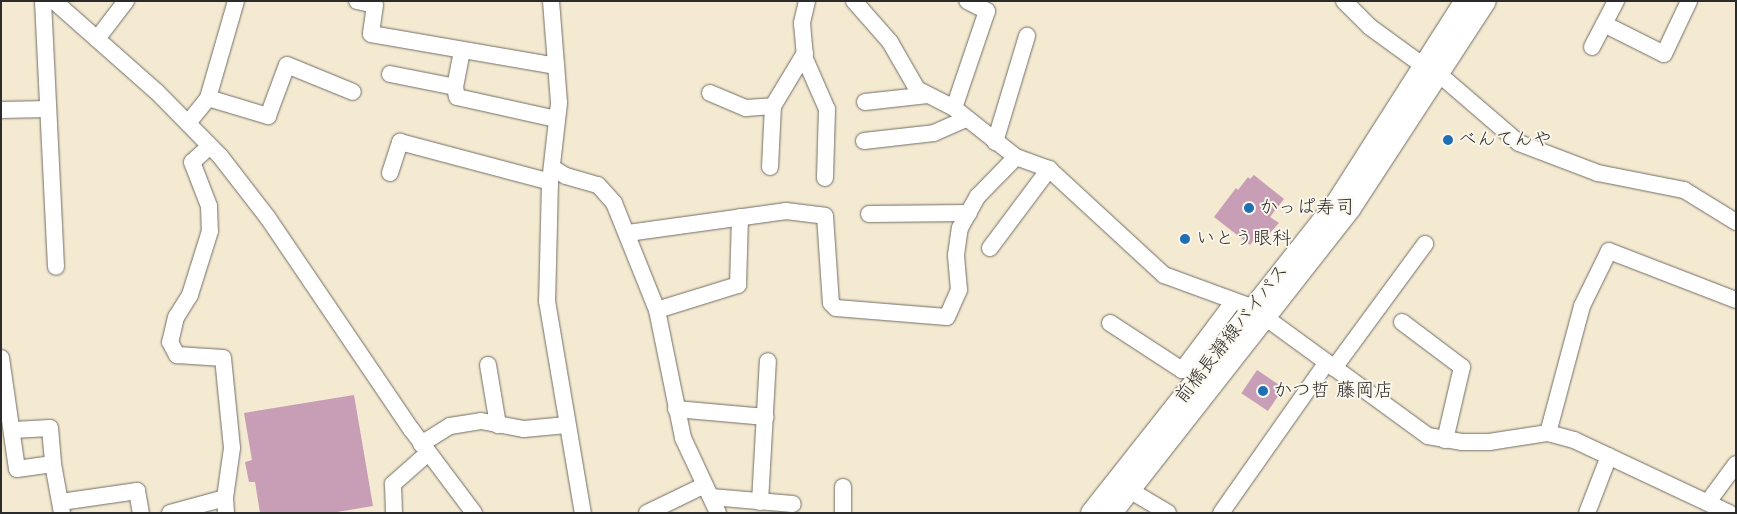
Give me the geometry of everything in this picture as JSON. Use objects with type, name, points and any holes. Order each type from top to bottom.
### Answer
[{"type":"main road","name":"前橋長瀞線バイパス","points":[[1091,513],[1250,309],[1351,208],[1432,71],[1465,1]]},
{"type":"main road","name":"前橋長瀞線バイパス","points":[[1432,71],[1486,1]]},
{"type":"main road","name":"前橋長瀞線バイパス","points":[[1112,513],[1131,491],[1250,309]]},
{"type":"street","points":[[43,1],[56,267]]},
{"type":"street","points":[[54,1],[188,123],[210,146],[268,218],[425,449],[474,513]]},
{"type":"street","points":[[96,39],[126,1]]},
{"type":"street","points":[[188,123],[208,98],[236,1]]},
{"type":"street","points":[[357,1],[375,4],[371,34],[556,66]]},
{"type":"street","points":[[551,1],[559,103],[551,175],[547,301],[582,513]]},
{"type":"street","points":[[807,1],[802,23],[805,53],[827,109],[825,178]]},
{"type":"street","points":[[854,1],[890,42],[917,89],[954,108],[1016,157],[1049,169],[1164,275],[1250,309],[1428,436],[1445,440],[1489,442],[1548,433],[1608,456],[1729,513]]},
{"type":"street","points":[[954,108],[987,11],[967,1]]},
{"type":"street","points":[[1344,1],[1370,27],[1432,71],[1519,143],[1598,173],[1684,190],[1736,222]]},
{"type":"street","points":[[1592,47],[1616,1]]},
{"type":"street","points":[[1604,24],[1664,54],[1689,1]]},
{"type":"street","points":[[995,142],[1027,36]]},
{"type":"street","points":[[462,51],[455,87],[457,97],[556,119]]},
{"type":"street","points":[[770,167],[773,106],[805,53]]},
{"type":"street","points":[[208,98],[268,116],[287,65],[353,92]]},
{"type":"street","points":[[390,74],[455,87]]},
{"type":"street","points":[[710,93],[746,108],[773,106]]},
{"type":"street","points":[[865,102],[928,94]]},
{"type":"street","points":[[1,110],[48,109]]},
{"type":"street","points":[[864,141],[934,133],[967,118]]},
{"type":"street","points":[[390,173],[400,142],[551,175],[566,176],[598,185],[614,203],[628,233],[657,310],[683,438],[718,513]]},
{"type":"street","points":[[170,513],[225,505],[232,448],[222,358],[177,355],[170,342],[176,317],[190,295],[210,231],[209,206],[192,162],[210,146]]},
{"type":"street","points":[[628,233],[786,211],[825,216],[831,303],[836,308],[947,317],[959,290],[956,255],[960,228],[978,196],[1016,157]]},
{"type":"street","points":[[990,248],[1049,169]]},
{"type":"street","points":[[869,214],[969,213]]},
{"type":"street","points":[[657,310],[738,284],[740,217]]},
{"type":"street","points":[[1221,513],[1424,244]]},
{"type":"street","points":[[1548,433],[1582,306],[1609,251],[1736,300]]},
{"type":"street","points":[[1110,324],[1182,370],[1250,309]]},
{"type":"street","points":[[1402,322],[1462,368],[1445,440]]},
{"type":"street","points":[[1,358],[13,430],[17,469],[53,464]]},
{"type":"street","points":[[760,502],[768,361]]},
{"type":"street","points":[[488,365],[498,425]]},
{"type":"street","points":[[676,409],[766,417]]},
{"type":"street","points":[[394,513],[393,484],[425,449],[450,426],[481,421],[524,430],[567,425]]},
{"type":"street","points":[[13,430],[50,428],[53,464],[62,507],[137,491],[141,513]]},
{"type":"street","points":[[1587,513],[1608,456]]},
{"type":"street","points":[[1708,502],[1736,464]]},
{"type":"street","points":[[843,487],[843,513]]},
{"type":"street","points":[[647,513],[708,491],[760,502],[793,504]]},
{"type":"street","points":[[1131,491],[1168,513]]},
{"type":"building","name":"かっぱ寿司","points":[[1254,175],[1284,199],[1270,217],[1279,223],[1268,235],[1261,230],[1250,245],[1214,217],[1236,188],[1238,190],[1248,177],[1250,179]]},
{"type":"building","name":"かつ哲 藤岡店","points":[[1257,370],[1284,388],[1268,411],[1241,393]]},
{"type":"building","points":[[354,395],[373,506],[331,513],[260,513],[255,482],[249,482],[245,462],[252,460],[244,413]]},
{"type":"place","name":"べんてんや","points":[[1448,140]]},
{"type":"place","name":"かっぱ寿司","points":[[1249,208]]},
{"type":"place","name":"いとう眼科","points":[[1185,239]]},
{"type":"place","name":"かつ哲 藤岡店","points":[[1263,391]]}]
